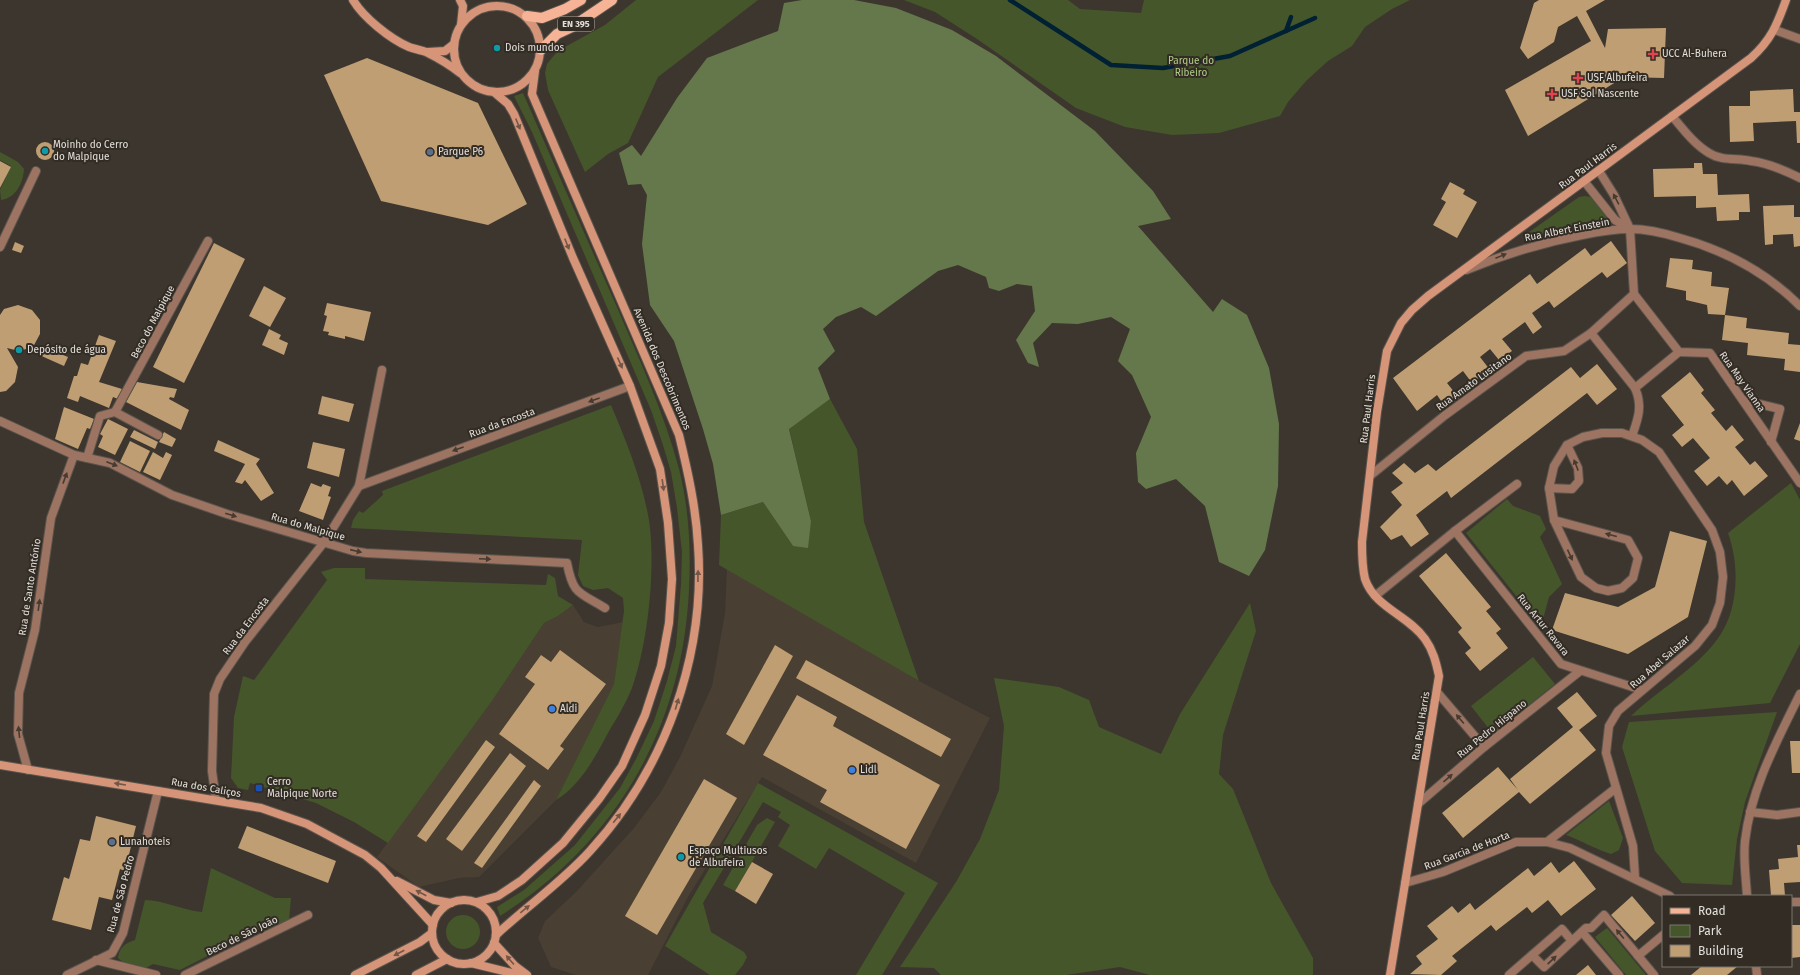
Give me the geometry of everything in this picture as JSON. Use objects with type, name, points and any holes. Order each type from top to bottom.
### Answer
[{"type":"main road","points":[[353,0],[359,10],[388,34],[408,47],[425,52],[461,73],[470,83],[482,90],[496,93],[507,92],[527,81],[535,71],[541,50],[537,32],[527,16],[509,7],[496,3],[477,10],[461,25]]},
{"type":"main road","points":[[460,0],[463,6],[461,25],[454,44],[454,54],[461,73]]},
{"type":"main road","name":"EN 395","points":[[527,16],[542,18],[566,9],[581,0]]},
{"type":"main road","name":"EN 395","points":[[541,50],[557,34],[572,27],[612,0]]},
{"type":"main road","name":"Rua Paul Harris","points":[[1390,975],[1439,676],[1433,651],[1425,638],[1410,624],[1385,606],[1375,596],[1366,579],[1362,561],[1362,542],[1383,372],[1387,352],[1401,323],[1412,310],[1751,58],[1769,40],[1775,30],[1786,0]]},
{"type":"main road","points":[[425,52],[445,51],[454,44]]},
{"type":"main road","name":"Avenida dos Descobrimentos","points":[[495,939],[564,878],[591,850],[627,806],[654,760],[670,725],[688,667],[698,606],[698,546],[692,489],[679,435],[532,94],[535,71]]},
{"type":"main road","points":[[355,975],[420,942],[432,929],[437,915],[451,902],[460,900],[477,902],[498,896],[522,880],[563,843],[599,799],[622,766],[645,715],[661,666],[670,623],[672,579],[668,523],[660,469],[630,386],[574,258],[514,114],[508,104],[496,93]]},
{"type":"main road","name":"Rua dos Caliços","points":[[0,765],[261,808],[307,824],[365,855],[392,878],[432,929]]},
{"type":"main road","name":"Rua dos Caliços","points":[[392,878],[434,900],[451,902]]},
{"type":"main road","points":[[472,963],[486,956],[495,939],[494,919],[484,906],[477,902]]},
{"type":"main road","points":[[432,929],[434,943],[439,953],[447,959],[457,963],[472,963],[520,975]]},
{"type":"main road","points":[[495,939],[515,966],[527,975]]},
{"type":"main road","points":[[416,975],[447,959]]},
{"type":"street","points":[[1775,30],[1800,39]]},
{"type":"street","points":[[1672,116],[1695,143],[1710,154],[1723,159],[1751,161],[1779,168],[1800,178]]},
{"type":"street","points":[[0,247],[36,171]]},
{"type":"street","points":[[1599,171],[1614,195],[1630,229],[1634,294],[1678,352],[1635,388]]},
{"type":"street","points":[[1584,182],[1615,220],[1630,229]]},
{"type":"street","name":"Rua Albert Einstein","points":[[1465,270],[1512,252],[1551,241],[1602,231],[1630,229],[1662,233],[1705,245],[1731,256],[1752,266],[1781,287],[1800,306]]},
{"type":"street","name":"Beco do Malpique","points":[[115,412],[208,241]]},
{"type":"street","name":"Rua Amato Lusitano","points":[[1371,475],[1444,416],[1526,356],[1564,352],[1591,333],[1634,294]]},
{"type":"street","points":[[1591,333],[1635,388],[1640,399],[1640,415],[1632,436]]},
{"type":"street","name":"Rua May Vianna","points":[[1678,352],[1710,353],[1800,483]]},
{"type":"street","name":"Rua da Encosta","points":[[216,800],[212,771],[214,694],[220,679],[244,642],[325,542],[359,486],[382,370]]},
{"type":"street","name":"Rua da Encosta","points":[[359,486],[630,386]]},
{"type":"street","points":[[1743,400],[1780,409],[1771,442]]},
{"type":"street","points":[[87,458],[100,416],[115,412],[158,435]]},
{"type":"street","name":"Rua do Malpique","points":[[0,421],[74,455],[110,463],[172,495],[227,514],[366,553],[567,563],[570,581],[577,592],[605,608]]},
{"type":"street","name":"Rua Abel Salazar","points":[[1567,445],[1583,437],[1602,433],[1622,433],[1642,440],[1659,452],[1712,530],[1720,552],[1723,577],[1720,603],[1712,625],[1695,646],[1618,711],[1609,726],[1606,753],[1633,846],[1635,878]]},
{"type":"street","points":[[1549,488],[1572,489],[1579,481],[1578,468],[1567,445]]},
{"type":"street","points":[[1554,520],[1628,540],[1638,558],[1633,578],[1622,588],[1608,591],[1596,588],[1581,577],[1554,520],[1549,488],[1554,466],[1567,445]]},
{"type":"street","name":"Rua de Santo António","points":[[28,770],[18,734],[19,693],[35,630],[51,518],[74,455]]},
{"type":"street","points":[[1375,596],[1455,531],[1517,484]]},
{"type":"street","name":"Rua Artur Ravara","points":[[1455,531],[1561,664],[1642,690]]},
{"type":"street","name":"Rua Pedro Hispano","points":[[1418,804],[1484,747],[1580,671]]},
{"type":"street","points":[[1437,692],[1484,747]]},
{"type":"street","points":[[1747,895],[1744,842],[1750,812],[1762,774],[1800,694]]},
{"type":"street","points":[[1547,842],[1616,788]]},
{"type":"street","name":"Rua de São Pedro","points":[[67,975],[112,953],[122,933],[158,791]]},
{"type":"street","points":[[1750,812],[1777,815],[1800,812]]},
{"type":"street","name":"Rua Garcia de Horta","points":[[1405,883],[1443,872],[1516,842],[1547,842],[1570,848],[1668,895]]},
{"type":"street","name":"Beco de São João","points":[[185,975],[308,915]]},
{"type":"street","points":[[1532,955],[1544,967],[1586,928],[1591,928],[1604,915],[1654,975]]},
{"type":"street","points":[[1509,975],[1562,929],[1572,941]]},
{"type":"street","points":[[1582,932],[1619,975]]},
{"type":"street","points":[[1638,956],[1662,936]]},
{"type":"street","points":[[96,960],[156,975]]},
{"type":"shaded area","points":[[727,568],[919,681],[990,718],[916,863],[762,777],[688,897],[648,975],[576,975],[551,967],[538,938],[545,921],[576,892],[634,828],[661,792],[680,757],[712,686],[725,613]]},
{"type":"shaded area","points":[[573,605],[584,622],[598,627],[623,622],[614,684],[556,800],[479,877],[459,878],[419,887],[377,857],[492,701],[544,623],[558,616]]},
{"type":"green space","points":[[636,0],[758,0],[658,77],[628,143],[608,154],[585,172],[548,90],[545,73],[547,64],[556,53],[605,25]]},
{"type":"green space","points":[[802,0],[854,0],[896,8],[952,30],[996,56],[1095,131],[1153,191],[1171,219],[1138,226],[1213,312],[1222,299],[1247,315],[1269,368],[1279,424],[1278,486],[1265,550],[1249,576],[1219,562],[1205,506],[1176,479],[1146,489],[1138,482],[1136,453],[1151,417],[1132,375],[1118,361],[1130,329],[1111,317],[1078,324],[1052,323],[1033,343],[1039,367],[1028,363],[1016,340],[1035,311],[1032,286],[1017,284],[999,291],[989,288],[986,277],[958,265],[938,271],[876,316],[861,307],[836,317],[823,329],[835,351],[818,368],[830,399],[789,429],[811,521],[808,548],[793,546],[763,502],[721,515],[713,464],[674,341],[650,305],[642,244],[647,195],[641,184],[628,185],[619,153],[632,145],[641,156],[677,98],[707,58],[778,31],[784,3]]},
{"type":"green space","name":"Parque do Ribeiro","points":[[904,0],[1068,0],[1080,9],[1141,13],[1144,0],[1410,0],[1392,9],[1365,27],[1352,46],[1328,61],[1306,81],[1288,102],[1280,116],[1219,133],[1172,135],[1125,127],[1076,108],[977,39],[935,12]]},
{"type":"green space","points":[[523,93],[633,345],[666,427],[679,469],[685,499],[690,574],[684,639],[673,687],[657,733],[636,776],[610,816],[578,853],[541,886],[500,916],[497,907],[524,890],[575,845],[620,788],[636,759],[654,721],[667,681],[676,646],[682,552],[671,472],[651,410],[532,132],[514,96]]},
{"type":"green space","points":[[0,152],[18,162],[24,169],[18,189],[11,196],[1,200],[0,190],[11,166],[0,160]]},
{"type":"green space","points":[[1579,197],[1591,197],[1610,221],[1571,226],[1523,239],[1525,235]]},
{"type":"green space","points":[[830,399],[857,449],[864,522],[919,681],[719,565],[721,515],[763,502],[793,546],[811,521],[789,428]]},
{"type":"green space","points":[[611,405],[638,476],[649,520],[652,560],[646,628],[638,670],[624,705],[587,770],[573,787],[556,800],[614,684],[624,611],[623,598],[608,588],[593,590],[583,586],[578,575],[582,540],[351,528],[353,520],[359,511],[363,513],[383,495],[382,491]]},
{"type":"green space","points":[[1791,483],[1800,500],[1800,644],[1770,703],[1631,716],[1697,662],[1716,641],[1724,629],[1729,617],[1735,588],[1736,574],[1732,546],[1728,533]]},
{"type":"green space","points":[[1507,499],[1513,506],[1540,516],[1546,529],[1540,537],[1562,584],[1549,597],[1541,627],[1466,533]]},
{"type":"green space","points":[[334,568],[365,568],[365,579],[546,585],[548,574],[555,578],[558,596],[573,605],[558,616],[544,623],[492,701],[388,843],[354,822],[316,803],[250,783],[248,790],[238,788],[231,778],[234,717],[243,676],[254,680],[327,580],[321,572]]},
{"type":"green space","points":[[1250,603],[1256,631],[1223,735],[1219,774],[1233,789],[1271,883],[1313,958],[1313,975],[1150,975],[1120,967],[1066,975],[941,975],[934,968],[900,967],[956,882],[980,839],[999,790],[1004,726],[994,678],[1059,687],[1089,700],[1099,727],[1161,754],[1180,714]]},
{"type":"green space","points":[[1533,657],[1555,684],[1493,734],[1471,706]]},
{"type":"green space","points":[[1777,712],[1745,802],[1737,839],[1732,885],[1682,883],[1655,851],[1622,747],[1629,722]]},
{"type":"green space","points":[[758,783],[938,883],[882,975],[856,975],[905,893],[829,848],[816,869],[778,846],[790,825],[778,817],[781,812],[763,802],[703,903],[711,932],[744,952],[747,957],[743,965],[735,975],[710,975],[665,946]]},
{"type":"green space","points":[[1609,801],[1623,838],[1619,850],[1611,854],[1566,835]]},
{"type":"green space","points":[[767,818],[775,822],[735,891],[723,885],[757,825]]},
{"type":"green space","points":[[211,868],[275,898],[291,898],[289,920],[268,930],[262,928],[180,970],[153,964],[146,968],[126,965],[118,958],[121,948],[135,940],[145,900],[152,900],[202,912]]},
{"type":"green space","points":[[460,915],[466,915],[470,916],[477,922],[480,932],[479,939],[473,946],[466,949],[460,949],[456,948],[449,942],[446,935],[446,929],[447,925],[453,918]]},
{"type":"green space","points":[[1607,928],[1646,975],[1626,975],[1595,937]]},
{"type":"building","points":[[1539,0],[1605,0],[1586,11],[1605,48],[1608,29],[1666,28],[1664,78],[1624,77],[1528,136],[1505,90],[1591,41],[1577,16],[1558,27],[1554,42],[1528,59],[1520,48],[1534,3]]},
{"type":"building","name":"Parque P6","points":[[367,58],[478,103],[527,204],[488,225],[381,201],[324,75]]},
{"type":"building","points":[[1793,89],[1794,112],[1800,112],[1800,143],[1797,143],[1796,121],[1753,123],[1754,141],[1730,142],[1729,106],[1750,106],[1750,91]]},
{"type":"building","name":"Moinho do Cerro do Malpique","points":[[41,142],[49,142],[54,147],[52,158],[49,160],[41,160],[36,155],[36,147]]},
{"type":"building","points":[[0,161],[11,167],[0,188]]},
{"type":"building","points":[[1694,163],[1702,163],[1703,174],[1717,174],[1718,195],[1749,194],[1750,212],[1739,212],[1739,220],[1717,221],[1716,207],[1696,208],[1696,196],[1654,197],[1653,169],[1694,168]]},
{"type":"building","points":[[1450,182],[1465,190],[1463,194],[1477,202],[1457,238],[1433,225],[1446,202],[1441,199]]},
{"type":"building","points":[[1794,205],[1794,217],[1800,217],[1800,246],[1794,247],[1793,234],[1773,235],[1773,244],[1765,245],[1763,206]]},
{"type":"building","points":[[1611,241],[1627,263],[1607,278],[1602,272],[1554,308],[1549,301],[1532,313],[1542,327],[1533,334],[1525,322],[1502,339],[1512,351],[1499,360],[1490,349],[1480,357],[1490,370],[1472,383],[1463,371],[1447,383],[1459,398],[1446,408],[1437,395],[1417,411],[1393,378],[1530,274],[1537,284],[1585,248],[1591,256]]},
{"type":"building","points":[[15,242],[24,246],[21,253],[12,250]]},
{"type":"building","points":[[214,243],[245,259],[184,383],[153,367]]},
{"type":"building","points":[[1670,258],[1693,260],[1692,269],[1712,272],[1711,286],[1729,288],[1725,315],[1708,314],[1707,305],[1686,300],[1686,291],[1666,287]]},
{"type":"building","points":[[264,286],[286,298],[270,327],[249,316]]},
{"type":"building","points":[[327,303],[371,312],[364,341],[345,336],[345,339],[328,335],[329,332],[323,331],[327,316],[324,315]]},
{"type":"building","name":"Depósito de água","points":[[18,305],[32,310],[40,320],[40,334],[33,347],[19,351],[7,348],[18,367],[15,382],[6,391],[0,392],[0,315],[4,309]]},
{"type":"building","points":[[1725,315],[1747,318],[1746,328],[1789,333],[1788,344],[1800,345],[1800,372],[1784,370],[1785,359],[1747,355],[1748,343],[1722,340]]},
{"type":"building","points":[[269,329],[281,335],[279,339],[288,343],[284,355],[262,345]]},
{"type":"building","points":[[99,335],[116,341],[99,382],[122,389],[118,399],[113,397],[109,408],[80,396],[78,402],[67,398],[74,376],[77,376],[81,363],[88,365]]},
{"type":"building","points":[[41,346],[68,357],[64,366],[37,354]]},
{"type":"building","points":[[1597,364],[1617,389],[1597,405],[1587,393],[1451,498],[1447,491],[1416,515],[1429,534],[1411,547],[1402,535],[1391,540],[1380,527],[1402,505],[1391,492],[1403,483],[1392,473],[1404,463],[1415,473],[1428,464],[1436,471],[1571,367],[1580,378]]},
{"type":"building","points":[[1690,372],[1704,390],[1701,393],[1715,410],[1711,413],[1726,431],[1732,425],[1744,440],[1735,447],[1750,465],[1755,461],[1768,476],[1744,496],[1732,480],[1727,485],[1719,476],[1707,486],[1694,471],[1710,458],[1693,438],[1682,447],[1672,435],[1684,425],[1661,396]]},
{"type":"building","points":[[137,382],[177,389],[174,398],[170,397],[169,399],[189,410],[181,430],[126,402]]},
{"type":"building","points":[[322,396],[354,404],[349,422],[318,414]]},
{"type":"building","points":[[64,407],[94,419],[90,429],[87,428],[78,449],[55,439]]},
{"type":"building","points":[[108,419],[128,429],[115,455],[98,447],[103,436],[100,434]]},
{"type":"building","points":[[1800,423],[1800,441],[1794,439]]},
{"type":"building","points":[[134,430],[158,442],[155,449],[130,437]]},
{"type":"building","points":[[164,432],[176,439],[172,447],[159,442]]},
{"type":"building","points":[[218,440],[260,459],[256,464],[274,493],[261,501],[245,480],[242,484],[235,482],[245,464],[214,451]]},
{"type":"building","points":[[130,441],[150,451],[140,472],[120,462]]},
{"type":"building","points":[[313,442],[345,449],[339,477],[307,468]]},
{"type":"building","points":[[153,452],[163,458],[166,452],[172,455],[160,480],[143,472]]},
{"type":"building","points":[[311,483],[321,487],[323,484],[331,487],[328,496],[331,497],[323,520],[299,511]]},
{"type":"building","points":[[1670,531],[1707,541],[1688,617],[1628,654],[1552,630],[1565,593],[1618,607],[1655,587]]},
{"type":"building","points":[[1446,553],[1491,607],[1486,611],[1501,629],[1496,633],[1508,648],[1480,671],[1465,653],[1471,648],[1458,632],[1462,628],[1419,576]]},
{"type":"building","points":[[775,645],[793,656],[744,745],[726,734]]},
{"type":"building","name":"Aldi","points":[[560,650],[606,684],[560,746],[564,749],[548,770],[499,734],[535,684],[525,677],[541,655],[551,662]]},
{"type":"building","points":[[806,660],[951,739],[941,757],[796,678]]},
{"type":"building","points":[[1577,692],[1597,716],[1579,730],[1596,750],[1530,804],[1519,792],[1463,838],[1442,813],[1498,767],[1518,790],[1510,779],[1573,727],[1557,708]]},
{"type":"building","name":"Lidl","points":[[797,695],[837,717],[833,726],[940,785],[906,849],[820,802],[827,790],[763,755]]},
{"type":"building","points":[[486,740],[495,747],[426,842],[417,836]]},
{"type":"building","points":[[1790,741],[1800,741],[1800,773],[1792,773]]},
{"type":"building","points":[[510,753],[526,766],[462,851],[446,839]]},
{"type":"building","name":"Espaço Multiusos de Albufeira","points":[[704,779],[737,798],[657,935],[625,916]]},
{"type":"building","points":[[534,780],[541,786],[482,868],[474,863]]},
{"type":"building","points":[[96,816],[136,826],[125,871],[120,869],[112,900],[99,897],[91,930],[52,920],[64,877],[69,879],[80,839],[90,841]]},
{"type":"building","points":[[247,826],[336,861],[328,883],[238,848]]},
{"type":"building","points":[[1797,845],[1800,845],[1800,882],[1784,883],[1785,895],[1771,895],[1769,870],[1779,869],[1778,859],[1798,857]]},
{"type":"building","points":[[1574,861],[1596,889],[1561,916],[1548,900],[1532,913],[1527,907],[1496,931],[1491,925],[1452,956],[1457,961],[1441,975],[1410,974],[1422,964],[1416,956],[1438,939],[1427,926],[1452,906],[1458,913],[1470,903],[1475,910],[1528,868],[1534,876],[1551,862],[1559,873]]},
{"type":"building","points":[[752,862],[773,874],[756,904],[735,891]]},
{"type":"building","points":[[1632,896],[1655,923],[1635,941],[1611,915]]},
{"type":"building","points":[[1792,925],[1800,925],[1800,957],[1792,958]]},
{"type":"building","points":[[1588,965],[1596,975],[1576,975]]},
{"type":"building","points":[[1701,967],[1737,967],[1727,975],[1691,975]]},
{"type":"waterway","points":[[1010,0],[1111,65],[1163,68],[1230,56],[1315,18]]},
{"type":"waterway","points":[[1286,31],[1291,17]]},
{"type":"place","name":"Dois mundos","points":[[497,48]]},
{"type":"place","name":"UCC Al-Buhera","points":[[1653,54]]},
{"type":"place","name":"USF Albufeira","points":[[1578,78]]},
{"type":"place","name":"USF Sol Nascente","points":[[1552,94]]},
{"type":"place","name":"Moinho do Cerro do Malpique","points":[[45,151]]},
{"type":"place","name":"Parque P6","points":[[430,152]]},
{"type":"place","name":"Depósito de água","points":[[19,350]]},
{"type":"place","name":"Aldi","points":[[552,709]]},
{"type":"place","name":"Lidl","points":[[852,770]]},
{"type":"place","name":"Cerro Malpique Norte","points":[[259,788]]},
{"type":"place","name":"Lunahoteis","points":[[112,842]]},
{"type":"place","name":"Espaço Multiusos de Albufeira","points":[[681,857]]}]
